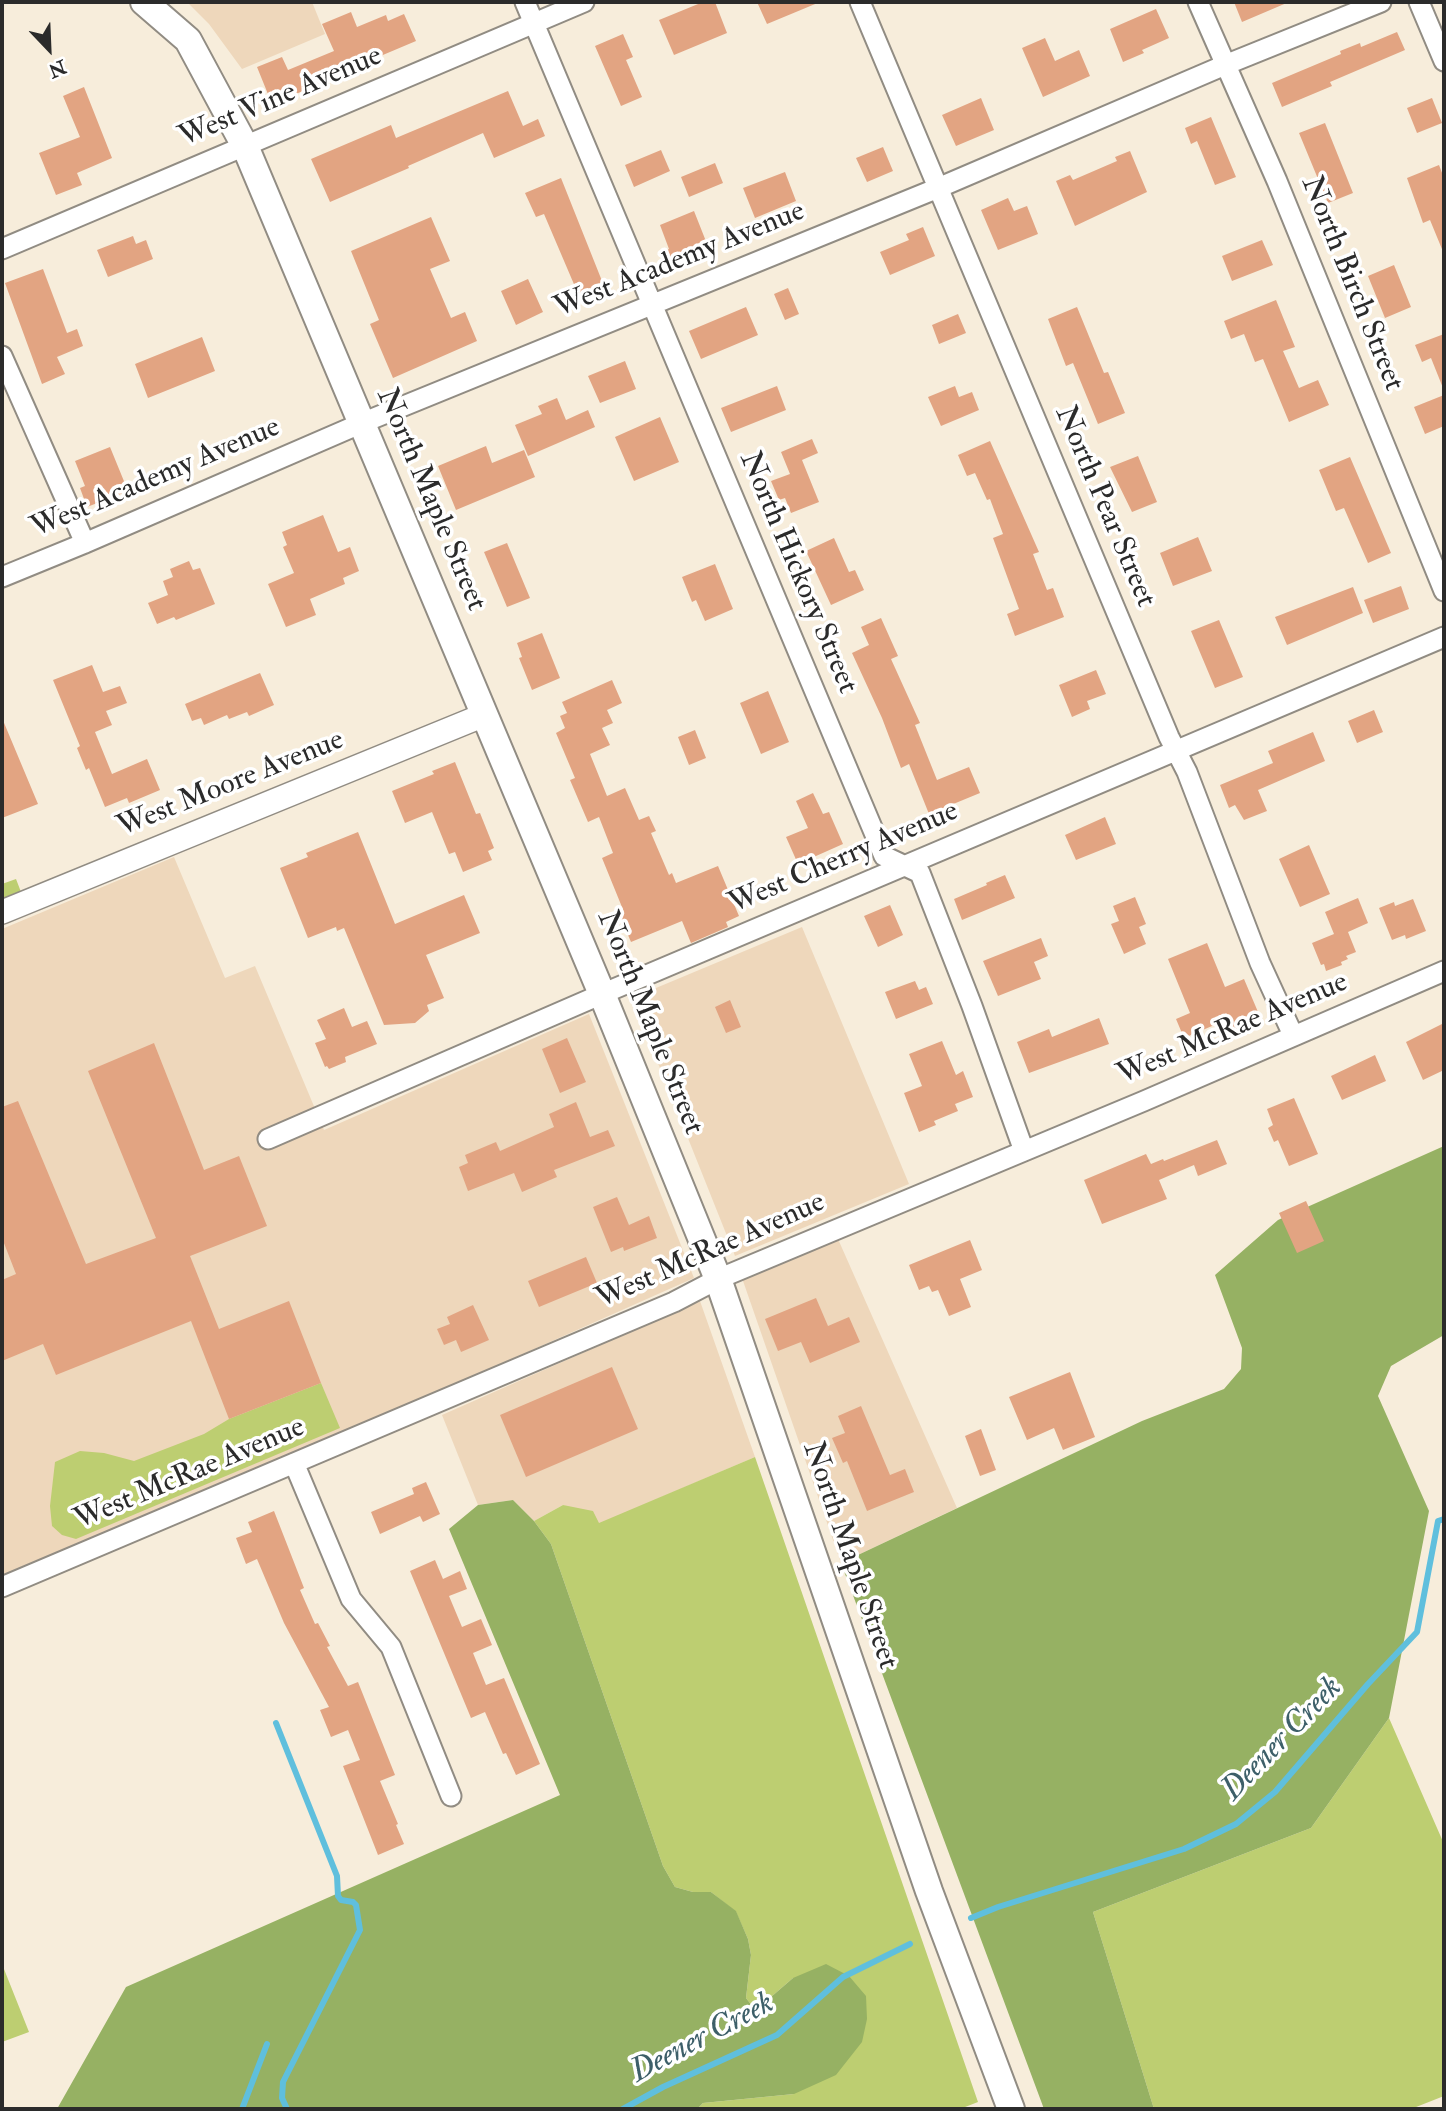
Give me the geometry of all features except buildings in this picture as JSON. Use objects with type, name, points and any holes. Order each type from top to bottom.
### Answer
[{"type":"main road","name":"North Maple Street","points":[[144,2],[188,40],[245,146],[603,994],[718,1279],[929,1891],[1012,2109]]},
{"type":"street","name":"North Hickory Street","points":[[525,2],[884,856],[920,873],[972,1006],[1024,1152]]},
{"type":"street","name":"West Vine Avenue","points":[[2,249],[584,2]]},
{"type":"street","name":"North Pear Street","points":[[860,2],[1221,856],[1261,963],[1293,1035]]},
{"type":"street","name":"North Birch Street","points":[[1198,2],[1277,181],[1444,591]]},
{"type":"street","name":"West Academy Avenue","points":[[2,577],[362,422],[938,188],[1225,65],[1381,2]]},
{"type":"street","points":[[1419,2],[1444,61]]},
{"type":"street","points":[[2,356],[85,543]]},
{"type":"street","name":"West Cherry Avenue","points":[[268,1139],[1444,637]]},
{"type":"street","name":"West Moore Avenue","points":[[2,912],[484,715]]},
{"type":"street","name":"West McRae Avenue","points":[[2,1587],[1444,971]]},
{"type":"street","points":[[294,1463],[351,1599],[391,1647],[450,1796]]},
{"type":"shaded area","points":[[187,2],[312,2],[325,34],[242,69],[209,24]]},
{"type":"shaded area","points":[[174,857],[225,978],[255,966],[324,1130],[589,1014],[694,1278],[433,1394],[2,1575],[2,929]]},
{"type":"shaded area","points":[[802,927],[909,1184],[735,1256],[632,998]]},
{"type":"shaded area","points":[[838,1239],[957,1508],[841,1563],[742,1278]]},
{"type":"shaded area","points":[[700,1301],[755,1457],[599,1524],[563,1505],[534,1521],[513,1500],[478,1505],[442,1415]]},
{"type":"green space","points":[[16,879],[21,892],[2,900],[2,884]]},
{"type":"green space","points":[[1444,1146],[1444,1335],[1391,1366],[1378,1396],[1429,1511],[1389,1718],[1311,1828],[1093,1912],[1154,2109],[1044,2109],[841,1563],[1142,1421],[1224,1389],[1241,1369],[1242,1348],[1215,1275],[1278,1220]]},
{"type":"green space","points":[[321,1383],[340,1428],[76,1539],[62,1535],[52,1526],[50,1506],[55,1462],[80,1451],[104,1453],[134,1461],[204,1434],[229,1419]]},
{"type":"green space","points":[[755,1457],[978,2102],[960,2109],[697,2109],[703,2103],[794,2094],[793,1978],[764,2003],[753,2007],[746,1998],[751,1955],[748,1939],[736,1912],[711,1892],[693,1892],[675,1887],[663,1866],[551,1544],[534,1521],[563,1505],[593,1511],[599,1523]]},
{"type":"green space","points":[[513,1500],[534,1521],[551,1544],[663,1866],[675,1887],[693,1892],[711,1892],[736,1911],[748,1939],[751,1955],[746,1998],[753,2007],[764,2003],[793,1978],[826,1964],[849,1976],[866,1996],[867,2019],[862,2042],[836,2075],[794,2094],[703,2103],[697,2109],[57,2109],[126,1987],[560,1795],[449,1529],[478,1505]]},
{"type":"green space","points":[[1389,1718],[1444,1844],[1444,2096],[1411,2109],[1154,2109],[1093,1912],[1311,1828]]},
{"type":"green space","points":[[2,1964],[29,2032],[2,2042]]},
{"type":"waterway","name":"Deener Creek","points":[[971,1918],[998,1907],[1184,1849],[1236,1824],[1275,1792],[1368,1684],[1417,1632],[1438,1521],[1444,1519]]},
{"type":"waterway","points":[[276,1723],[337,1876],[338,1896],[341,1900],[356,1905],[360,1930],[283,2082],[282,2098],[287,2109]]},
{"type":"waterway","name":"Deener Creek","points":[[623,2109],[663,2087],[777,2035],[843,1977],[910,1944]]},
{"type":"waterway","points":[[242,2109],[267,2044]]}]
